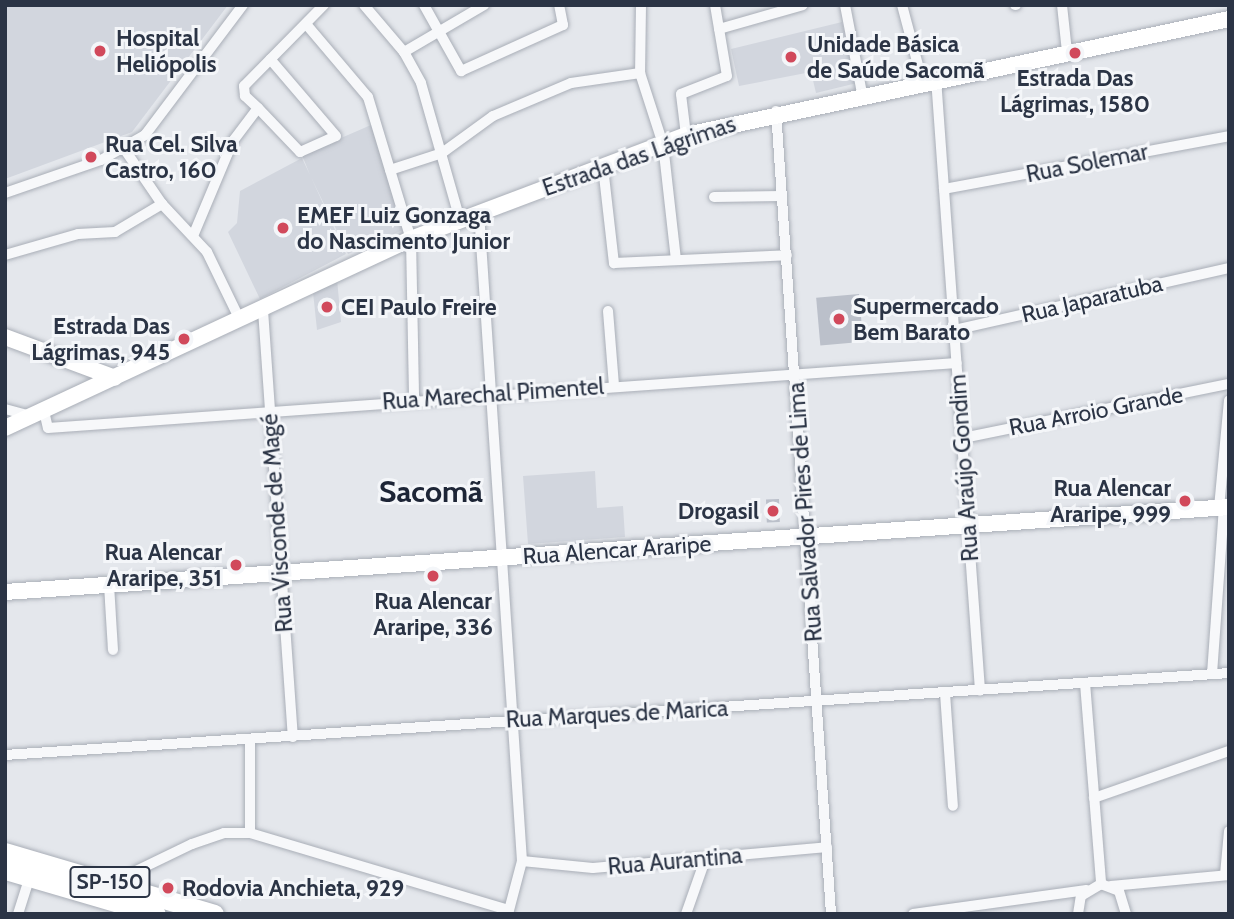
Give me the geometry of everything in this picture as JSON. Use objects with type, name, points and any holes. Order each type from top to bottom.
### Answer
[{"type":"highway","name":"SP-150","points":[[5,852],[32,869],[156,914]]},
{"type":"highway","name":"SP-150","points":[[5,870],[32,869],[127,887],[214,914]]},
{"type":"street","points":[[5,193],[125,150],[165,112],[243,5]]},
{"type":"street","points":[[270,59],[337,136],[300,152],[258,108],[243,88],[270,59],[324,5]]},
{"type":"street","points":[[364,5],[404,52],[421,83],[460,220]]},
{"type":"street","points":[[424,5],[461,71],[565,24],[559,5]]},
{"type":"street","points":[[404,52],[437,30],[484,5]]},
{"type":"street","points":[[641,5],[640,73],[663,144],[676,259]]},
{"type":"street","points":[[686,135],[681,94],[727,76],[715,5]]},
{"type":"street","points":[[719,29],[803,5]]},
{"type":"street","points":[[845,5],[862,93]]},
{"type":"street","name":"Rua Araújo Gondim","points":[[902,5],[929,79],[944,189],[980,690]]},
{"type":"street","points":[[1062,5],[1067,52]]},
{"type":"street","name":"Estrada das Lágrimas","points":[[5,428],[411,239],[686,135],[776,111],[1229,19]]},
{"type":"street","points":[[306,24],[363,88],[411,239],[414,400]]},
{"type":"street","points":[[390,170],[442,153],[507,108],[585,78],[640,73]]},
{"type":"street","points":[[193,236],[233,141],[258,108]]},
{"type":"street","name":"Rua Salvador Pires de Lima","points":[[776,111],[797,373],[831,914]]},
{"type":"street","name":"Rua Solemar","points":[[944,189],[1229,136]]},
{"type":"street","points":[[125,150],[162,204],[215,264],[240,320]]},
{"type":"street","points":[[603,167],[612,262],[787,255]]},
{"type":"street","points":[[714,197],[781,196]]},
{"type":"street","points":[[5,256],[78,234],[115,232],[162,204]]},
{"type":"street","points":[[127,887],[136,871],[192,844],[224,833],[250,833],[509,912],[522,861],[510,720],[479,212]]},
{"type":"street","name":"Rua Japaratuba","points":[[954,330],[1229,268]]},
{"type":"street","name":"Rua Visconde de Magé","points":[[263,310],[279,573],[293,737]]},
{"type":"street","points":[[608,311],[614,385]]},
{"type":"street","points":[[5,337],[115,378]]},
{"type":"street","name":"Rua Marechal Pimentel","points":[[38,413],[48,428],[270,409],[957,363]]},
{"type":"street","name":"Rua Arroio Grande","points":[[963,438],[1229,384]]},
{"type":"street","points":[[1212,674],[1229,400]]},
{"type":"street","points":[[5,409],[38,413]]},
{"type":"street","name":"Rua Alencar Araripe","points":[[5,592],[1224,508]]},
{"type":"street","points":[[109,585],[113,650]]},
{"type":"street","name":"Rua Marques de Marica","points":[[5,755],[250,741],[510,720],[1229,673]]},
{"type":"street","points":[[1085,684],[1094,798],[1106,885],[1124,898],[1126,914]]},
{"type":"street","points":[[945,693],[953,806]]},
{"type":"street","points":[[250,741],[250,833]]},
{"type":"street","points":[[1094,798],[1229,751]]},
{"type":"street","points":[[913,914],[1106,885],[1227,875],[1229,831]]},
{"type":"street","name":"Rua Aurantina","points":[[522,861],[593,868],[827,847]]},
{"type":"street","points":[[686,914],[705,860]]},
{"type":"street","points":[[18,914],[32,869]]},
{"type":"street","points":[[1078,914],[1086,890]]},
{"type":"shaded area","name":"Hospital Heliópolis","points":[[5,5],[228,5],[132,132],[5,179]]},
{"type":"shaded area","name":"Unidade Básica de Saúde Sacomã","points":[[842,22],[857,83],[816,93],[811,72],[739,86],[731,49]]},
{"type":"shaded area","points":[[371,125],[403,230],[348,254],[311,177],[346,254],[260,299],[228,232],[237,223],[240,191],[302,158],[310,175],[302,155]]},
{"type":"shaded area","name":"CEI Paulo Freire","points":[[337,279],[341,322],[317,330],[313,292]]},
{"type":"shaded area","points":[[595,471],[597,508],[623,506],[625,537],[528,544],[523,476]]},
{"type":"building","name":"Supermercado Bem Barato","points":[[859,294],[863,342],[820,346],[816,298]]},
{"type":"building","name":"Drogasil","points":[[766,499],[779,499],[780,522],[767,522]]},
{"type":"place","name":"Hospital Heliópolis","points":[[100,51]]},
{"type":"place","name":"Estrada Das Lágrimas, 1580","points":[[1075,53]]},
{"type":"place","name":"Unidade Básica de Saúde Sacomã","points":[[791,57]]},
{"type":"place","name":"Rua Cel. Silva Castro, 160","points":[[91,157]]},
{"type":"place","name":"EMEF Luiz Gonzaga do Nascimento Junior","points":[[283,228]]},
{"type":"place","name":"CEI Paulo Freire","points":[[327,307]]},
{"type":"place","name":"Supermercado Bem Barato","points":[[839,319]]},
{"type":"place","name":"Estrada Das Lágrimas, 945","points":[[184,339]]},
{"type":"place","name":"Rua Alencar Araripe, 999","points":[[1185,501]]},
{"type":"place","name":"Drogasil","points":[[773,511]]},
{"type":"place","name":"Rua Alencar Araripe, 351","points":[[236,565]]},
{"type":"place","name":"Rua Alencar Araripe, 336","points":[[433,576]]},
{"type":"place","name":"Rodovia Anchieta, 929","points":[[168,888]]},
{"type":"district","name":"Sacomã","points":[[431,492]]}]
